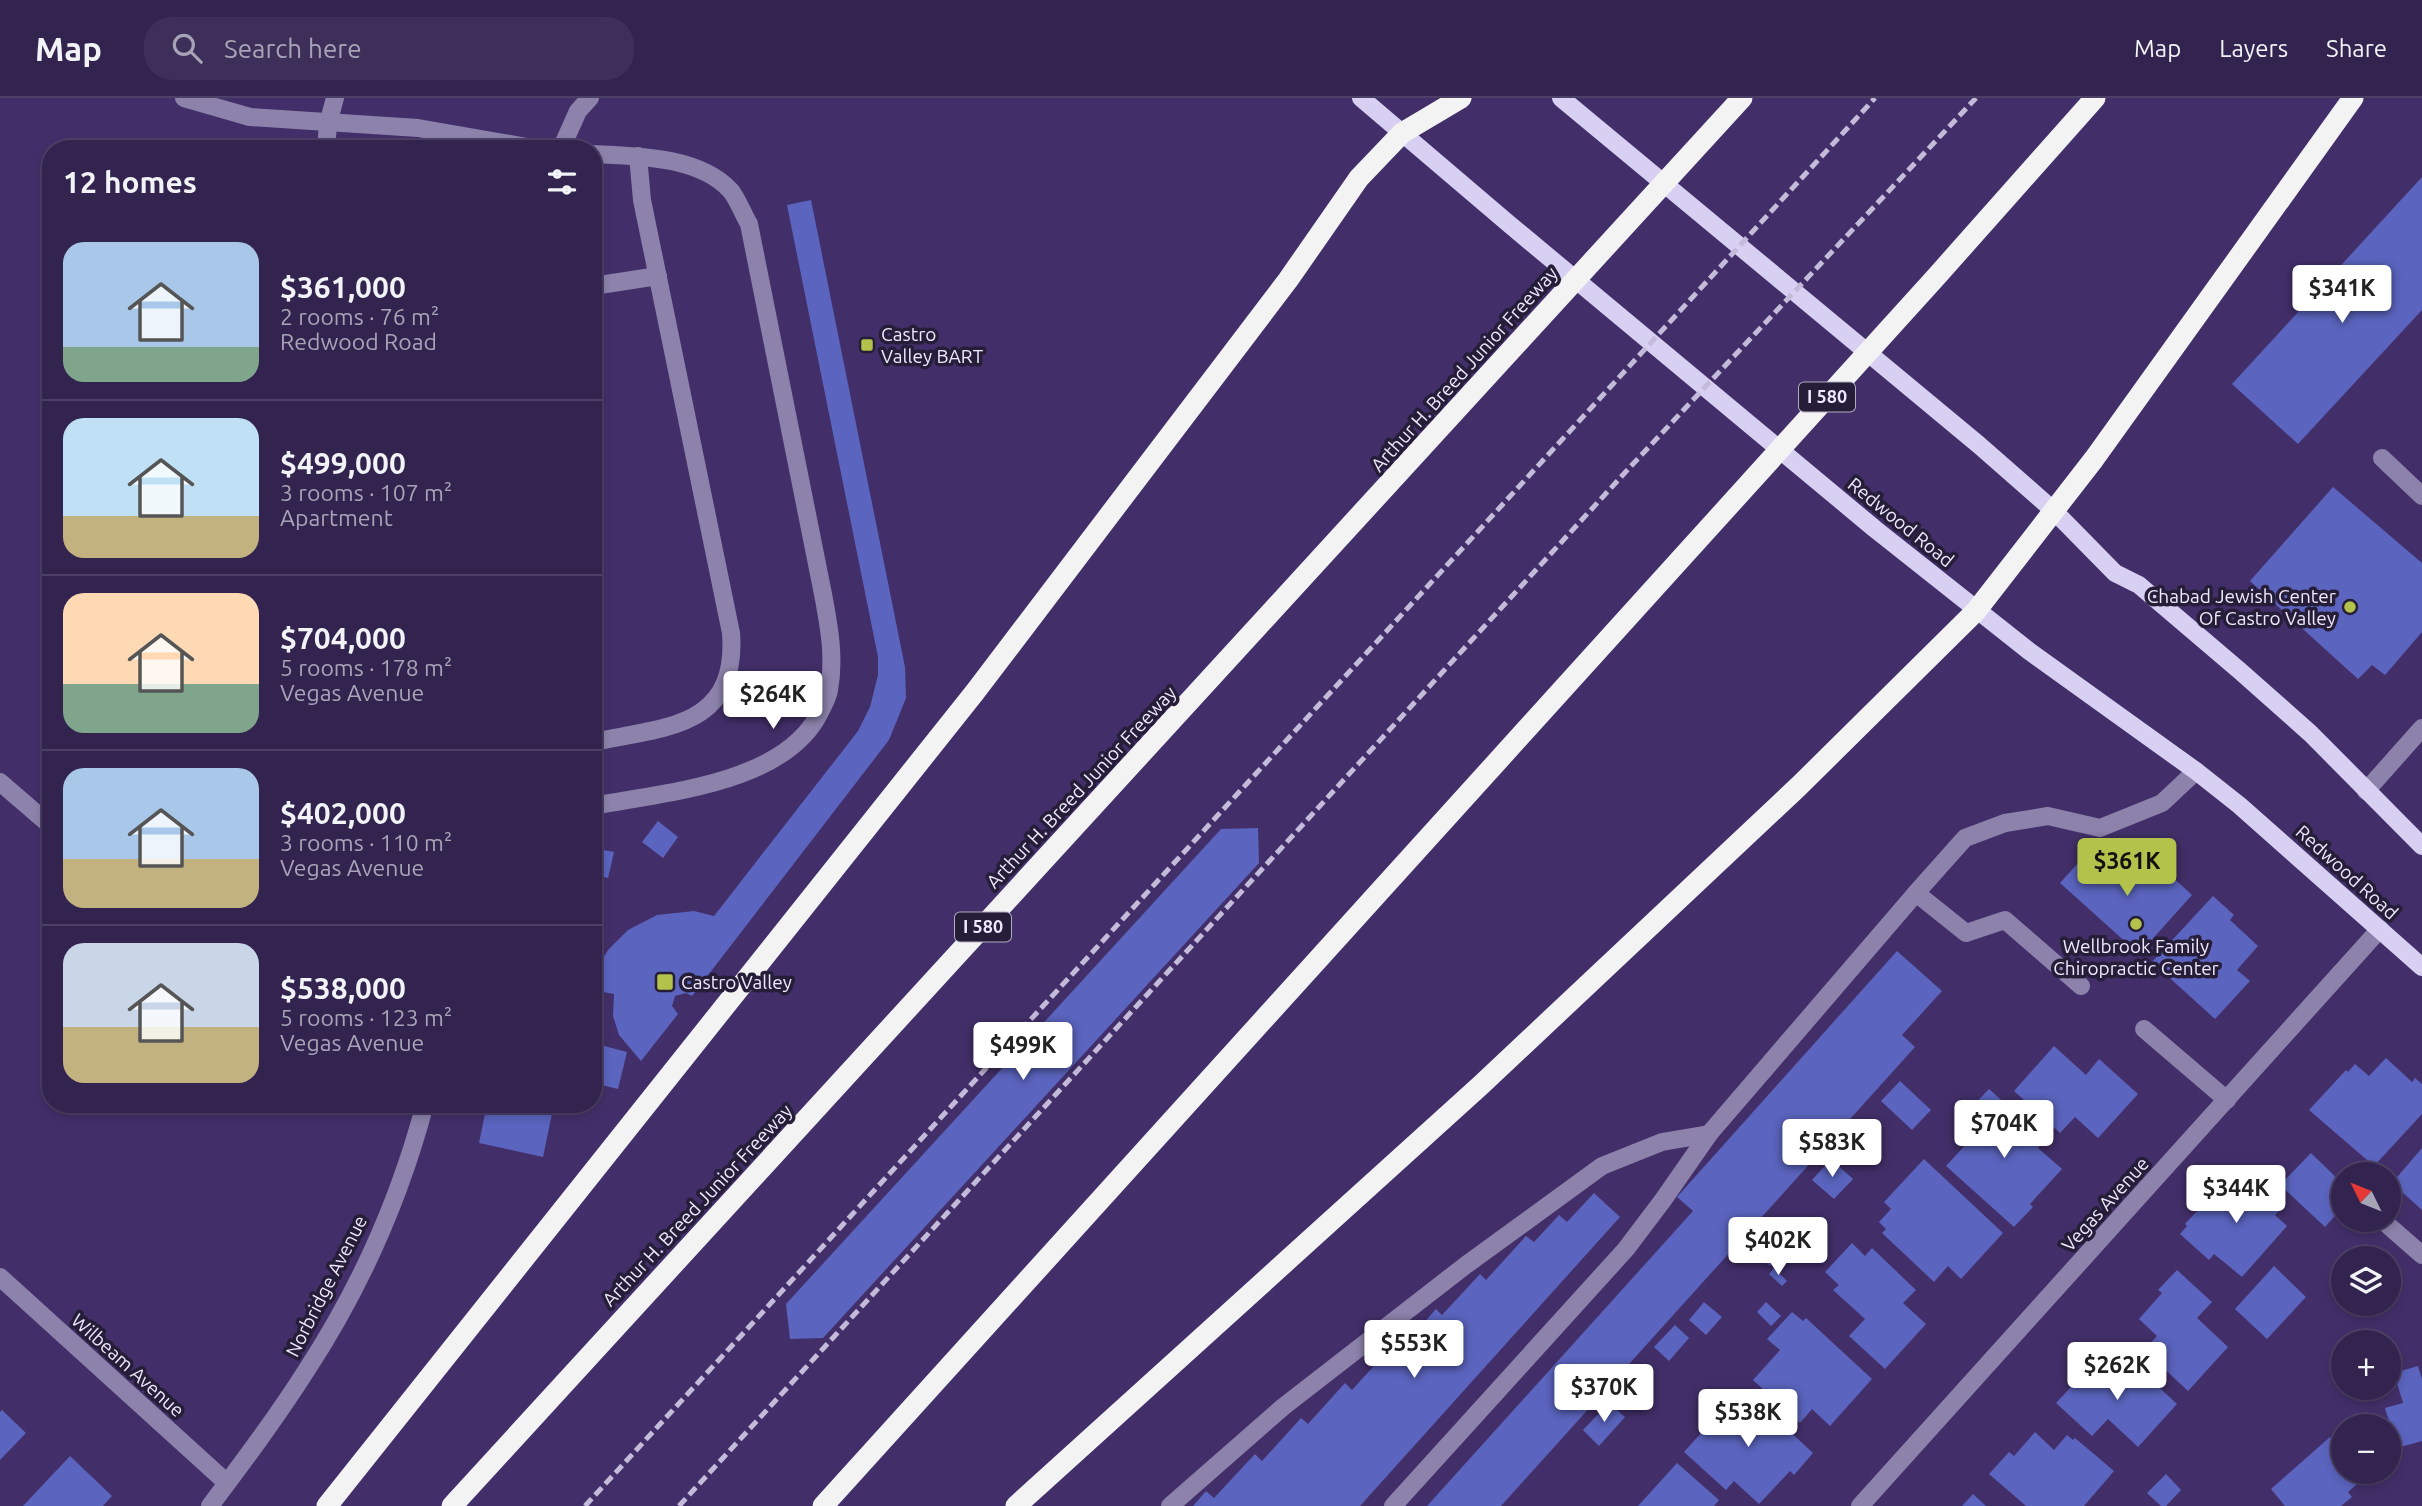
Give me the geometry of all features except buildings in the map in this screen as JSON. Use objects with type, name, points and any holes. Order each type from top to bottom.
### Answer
[{"type":"highway","points":[[327,1506],[967,703],[1288,280],[1359,178],[1402,133],[1461,98]]},
{"type":"highway","name":"I 580","points":[[823,1506],[2095,98]]},
{"type":"highway","points":[[1016,1506],[1481,1085],[1799,786],[1976,611],[2094,459],[2353,98]]},
{"type":"highway","name":"Arthur H. Breed Junior Freeway","points":[[452,1506],[1737,104]]},
{"type":"main road","name":"Redwood Road","points":[[1361,98],[1976,611],[2196,771],[2266,828],[2422,967]]},
{"type":"main road","points":[[1561,98],[1979,445],[2053,510],[2115,573],[2139,585],[2311,734],[2422,846]]},
{"type":"street","points":[[184,98],[250,117],[418,128],[487,140]]},
{"type":"street","points":[[327,140],[335,98]]},
{"type":"street","points":[[565,140],[578,111],[590,98]]},
{"type":"street","points":[[602,154],[663,159],[709,174],[731,192],[748,225],[825,606],[832,654],[829,693],[814,724],[790,750],[762,766],[732,777],[602,804]]},
{"type":"street","points":[[602,740],[673,726],[702,713],[718,698],[729,678],[733,655],[729,620],[642,200],[638,156]]},
{"type":"street","points":[[602,285],[658,276]]},
{"type":"street","points":[[2382,458],[2422,496]]},
{"type":"street","points":[[2366,791],[2422,728]]},
{"type":"street","points":[[1393,1506],[1626,1249],[1709,1134],[1965,838],[2005,823],[2048,817],[2100,828],[2162,803],[2196,771]]},
{"type":"street","points":[[0,782],[42,818]]},
{"type":"street","points":[[1916,893],[1966,933],[2005,919],[2081,986]]},
{"type":"street","name":"Vegas Avenue","points":[[1860,1506],[2380,929]]},
{"type":"street","points":[[2144,1029],[2227,1100]]},
{"type":"street","name":"Norbridge Avenue","points":[[210,1506],[301,1378],[344,1306],[397,1192],[422,1113]]},
{"type":"street","points":[[1170,1506],[1283,1407],[1466,1265],[1602,1166],[1662,1142],[1709,1134]]},
{"type":"street","points":[[2396,1232],[2422,1255]]},
{"type":"street","name":"Wilbeam Avenue","points":[[0,1277],[227,1483]]},
{"type":"railway","points":[[585,1506],[1875,98]]},
{"type":"railway","points":[[679,1506],[1632,465],[1976,98]]},
{"type":"place","name":"Castro Valley BART","points":[[867,345]]},
{"type":"place","name":"Chabad Jewish Center Of Castro Valley","points":[[2350,607]]},
{"type":"place","name":"Wellbrook Family Chiropractic Center","points":[[2136,924]]},
{"type":"place","name":"Castro Valley","points":[[665,982]]}]
